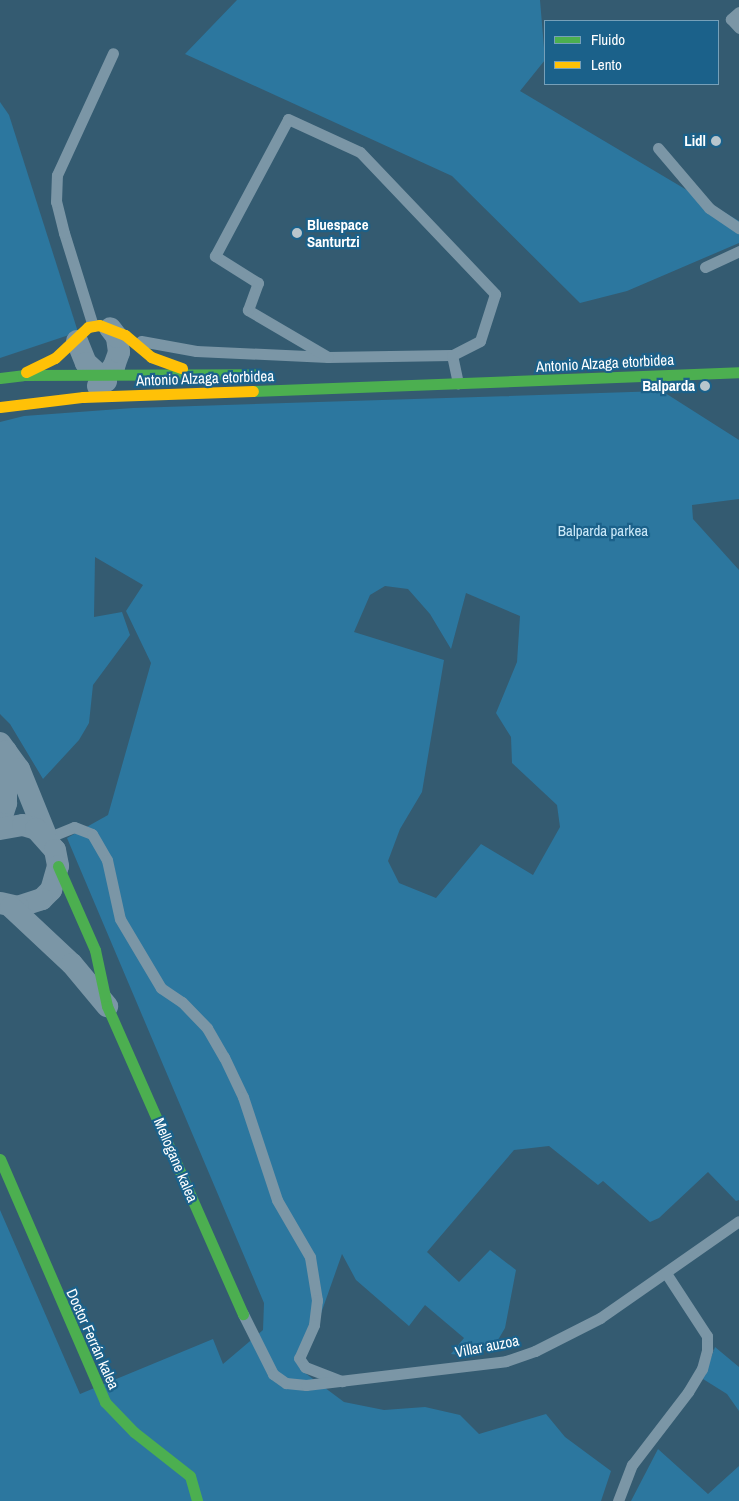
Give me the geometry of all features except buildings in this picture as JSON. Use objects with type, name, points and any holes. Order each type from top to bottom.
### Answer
[{"type":"street","points":[[0,398],[26,392],[97,387],[119,352],[117,337],[94,332]]},
{"type":"street","points":[[94,332],[80,354],[103,376],[124,386],[211,385],[231,393]]},
{"type":"street","points":[[15,376],[55,358],[94,332],[133,340],[151,356],[201,374]]},
{"type":"street","name":"Antonio Alzaga etorbidea","points":[[318,376],[458,383],[739,372]]},
{"type":"street","name":"Antonio Alzaga etorbidea","points":[[0,378],[15,376],[270,374]]},
{"type":"street","name":"Antonio Alzaga etorbidea","points":[[0,407],[48,399],[231,393],[412,382]]},
{"type":"street","points":[[0,822],[6,803],[3,747]]},
{"type":"street","points":[[3,747],[29,790],[47,838],[55,850],[58,866],[53,884],[42,899],[30,905],[4,905]]},
{"type":"street","points":[[0,829],[23,825],[47,838]]},
{"type":"street","name":"Mellogane kalea","points":[[58,866],[95,950],[107,1006],[242,1314]]},
{"type":"street","name":"Mellogane kalea","points":[[4,905],[72,964],[107,1006]]},
{"type":"street","name":"Doctor Ferrán kalea","points":[[0,1159],[105,1402],[134,1432],[190,1476],[197,1501]]},
{"type":"lane","points":[[739,12],[731,19],[739,28]]},
{"type":"lane","points":[[94,332],[56,202],[57,175],[112,53]]},
{"type":"lane","points":[[133,340],[196,351],[328,357],[452,354],[480,341],[495,294],[360,152],[288,119],[215,256],[258,283],[248,310],[328,357]]},
{"type":"lane","points":[[658,148],[709,208],[739,228]]},
{"type":"lane","points":[[706,267],[739,251]]},
{"type":"lane","points":[[452,354],[458,383]]},
{"type":"lane","points":[[47,838],[74,827],[92,834],[107,860],[120,918],[161,988],[182,1002],[207,1028],[224,1057],[244,1097],[277,1200],[310,1257],[317,1300],[314,1325],[299,1358],[305,1367],[342,1381]]},
{"type":"lane","name":"Villar auzoa","points":[[242,1314],[274,1374],[286,1383],[306,1385],[506,1361],[535,1351],[600,1318],[739,1221]]},
{"type":"lane","points":[[618,1501],[632,1465],[688,1392],[702,1369],[708,1350],[707,1336],[666,1273]]},
{"type":"green space","points":[[237,0],[540,0],[544,61],[520,91],[739,221],[739,243],[627,291],[580,303],[452,176],[185,54]]},
{"type":"green space","points":[[0,102],[9,115],[78,332],[0,358]]},
{"type":"green space","name":"Balparda parkea","points":[[662,391],[739,440],[739,499],[692,505],[693,519],[739,570],[739,1200],[736,1201],[708,1172],[659,1218],[650,1222],[603,1181],[598,1185],[549,1146],[514,1150],[427,1252],[459,1282],[490,1250],[516,1270],[505,1328],[495,1345],[471,1356],[451,1354],[464,1338],[425,1305],[409,1326],[356,1280],[342,1254],[301,1370],[344,1402],[384,1410],[425,1407],[460,1415],[479,1434],[546,1414],[565,1437],[611,1471],[601,1501],[0,1501],[0,1210],[80,1394],[213,1339],[223,1364],[263,1330],[264,1303],[67,838],[108,815],[151,663],[126,611],[143,585],[95,557],[94,617],[122,612],[130,635],[93,685],[89,723],[79,740],[43,779],[10,724],[0,714],[0,422],[24,416],[133,408]],"holes":[[[385,586],[408,589],[430,614],[451,649],[466,593],[520,616],[517,662],[496,713],[511,737],[512,763],[557,805],[560,827],[533,875],[481,844],[436,898],[399,883],[388,861],[400,829],[422,792],[444,660],[354,632],[370,595]]]},
{"type":"green space","points":[[715,1347],[739,1367],[739,1411],[727,1394],[703,1379]]},
{"type":"green space","points":[[658,1449],[708,1494],[739,1466],[739,1501],[631,1501]]},
{"type":"traffic: fast","points":[[253,391],[739,372]]},
{"type":"traffic: fast","points":[[0,378],[23,375],[255,374]]},
{"type":"traffic: fast","points":[[58,866],[95,950],[107,1006],[243,1314]]},
{"type":"traffic: fast","points":[[0,1159],[105,1402],[134,1432],[190,1476],[197,1501]]},
{"type":"traffic: slow","points":[[26,372],[55,358],[88,327],[99,325],[125,335],[151,357],[182,368]]},
{"type":"traffic: slow","points":[[0,407],[83,397],[253,391]]},
{"type":"place","name":"Lidl","points":[[716,141]]},
{"type":"place","name":"Bluespace Santurtzi","points":[[297,233]]},
{"type":"place","name":"Balparda","points":[[705,386]]}]
